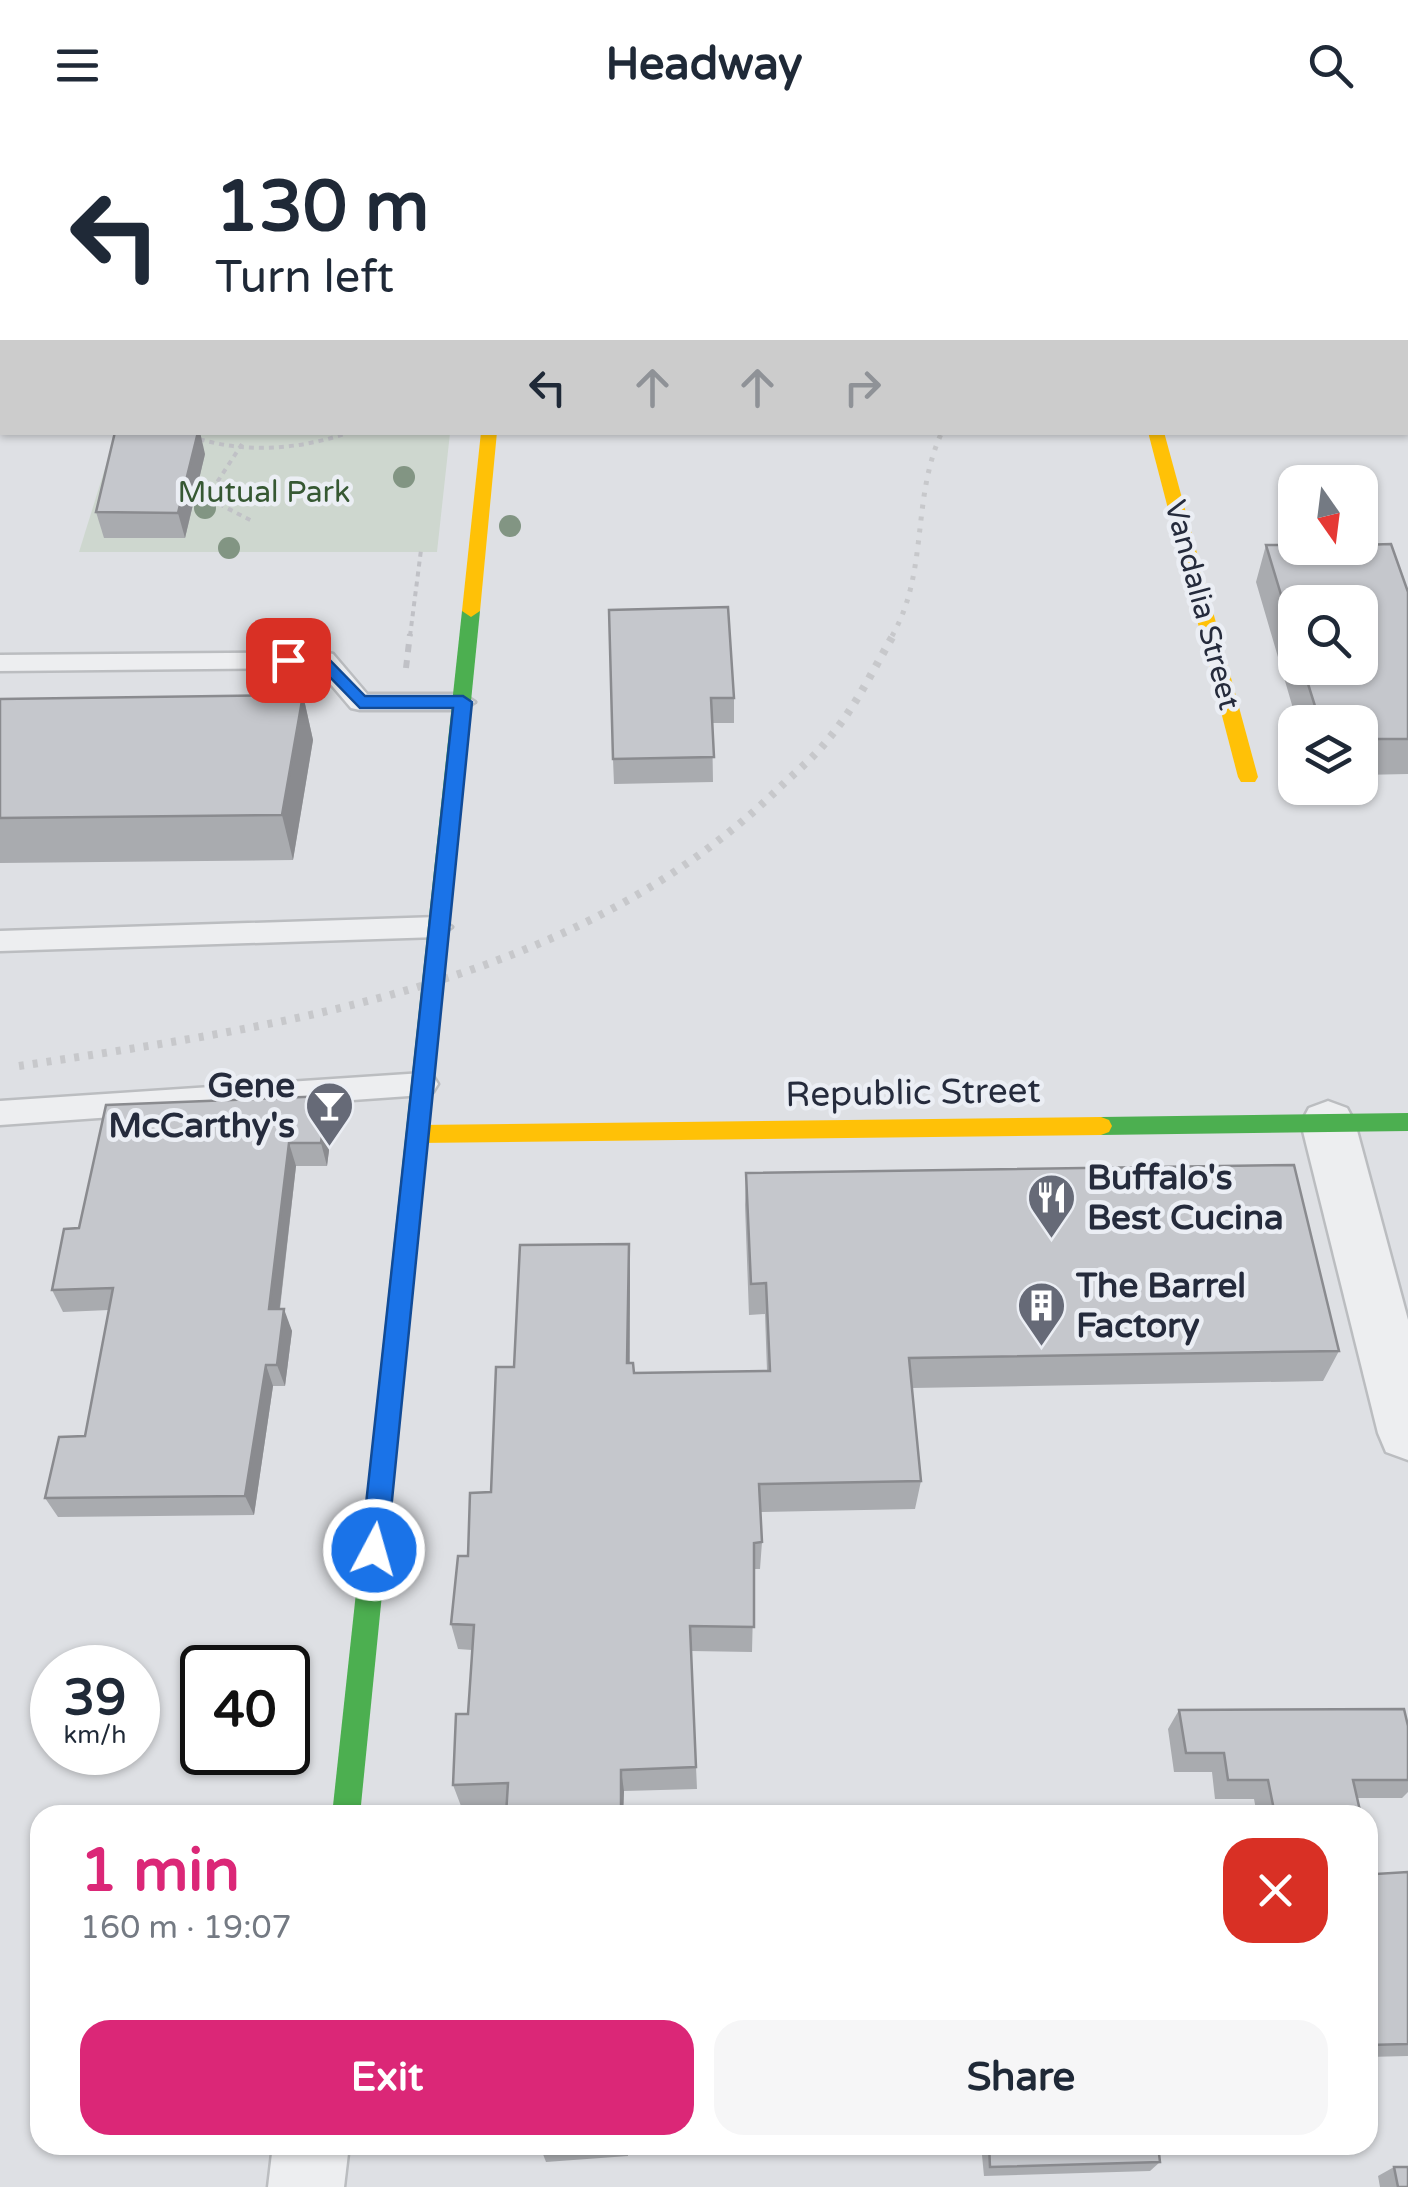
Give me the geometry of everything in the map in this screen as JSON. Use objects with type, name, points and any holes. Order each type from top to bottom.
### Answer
[{"type":"street","points":[[347,1805],[488,435]]},
{"type":"street","name":"Vandalia Street","points":[[1157,435],[1248,778]]},
{"type":"street","name":"Republic Street","points":[[418,1134],[1408,1122]]},
{"type":"street","points":[[1328,1123],[1408,1433]]},
{"type":"street","points":[[306,2187],[309,2155]]},
{"type":"lane","points":[[0,663],[324,660],[360,702],[463,702]]},
{"type":"lane","points":[[0,940],[438,927]]},
{"type":"lane","points":[[0,1113],[423,1084]]},
{"type":"path","points":[[196,435],[242,444],[302,446],[340,435]]},
{"type":"path","points":[[242,444],[212,490],[222,506],[252,520]]},
{"type":"path","points":[[402,702],[421,550]]},
{"type":"green space","name":"Mutual Park","points":[[115,435],[450,435],[437,552],[79,552]]},
{"type":"building","points":[[114,435],[197,435],[178,513],[96,512]]},
{"type":"building","points":[[1378,544],[1391,544],[1408,592],[1408,739],[1378,739],[1378,705],[1315,705],[1308,685],[1378,685],[1378,585],[1278,585],[1266,545],[1278,545],[1278,565],[1378,565]]},
{"type":"building","points":[[728,607],[734,698],[711,698],[714,757],[613,759],[609,610]]},
{"type":"building","points":[[303,695],[282,815],[0,818],[0,699]]},
{"type":"building","points":[[327,1096],[321,1143],[289,1143],[269,1309],[284,1309],[277,1365],[266,1365],[245,1496],[45,1498],[59,1437],[85,1436],[113,1288],[52,1290],[64,1229],[79,1228],[106,1105]]},
{"type":"building","points":[[1294,1165],[1339,1351],[909,1358],[921,1481],[759,1484],[762,1542],[754,1543],[754,1627],[690,1626],[696,1767],[621,1770],[621,1805],[507,1805],[508,1783],[453,1785],[456,1714],[468,1714],[474,1625],[451,1624],[458,1556],[468,1556],[470,1493],[491,1492],[496,1367],[514,1367],[520,1245],[629,1244],[627,1363],[633,1363],[634,1373],[770,1371],[766,1283],[751,1284],[746,1173]]},
{"type":"building","points":[[1404,1709],[1408,1726],[1408,1780],[1353,1780],[1359,1805],[1273,1805],[1268,1780],[1228,1780],[1224,1753],[1186,1753],[1179,1710]]},
{"type":"building","points":[[1408,1872],[1408,2044],[1378,2045],[1378,1874]]},
{"type":"building","points":[[989,2155],[1159,2155],[1160,2162],[990,2167]]},
{"type":"building","points":[[1394,2167],[1408,2167],[1408,2187],[1398,2187]]},
{"type":"railway","points":[[892,636],[911,586],[926,483],[941,435]]},
{"type":"railway","points":[[19,1066],[221,1033],[422,986],[518,952],[610,910],[697,857],[811,758],[848,713],[894,634]]},
{"type":"traffic: fast","points":[[347,1805],[471,611]]},
{"type":"traffic: fast","points":[[1101,1126],[1408,1122]]},
{"type":"traffic: slow","points":[[471,611],[489,435]]},
{"type":"traffic: slow","points":[[1157,435],[1248,777]]},
{"type":"traffic: slow","points":[[418,1134],[1101,1126]]},
{"type":"place","name":"Gene McCarthy's","points":[[330,1148]]},
{"type":"place","name":"Buffalo's Best Cucina","points":[[1052,1240]]},
{"type":"place","name":"The Barrel Factory","points":[[1041,1348]]},
{"type":"route","points":[[288,660],[324,660],[360,702],[463,702],[374,1550]]}]
